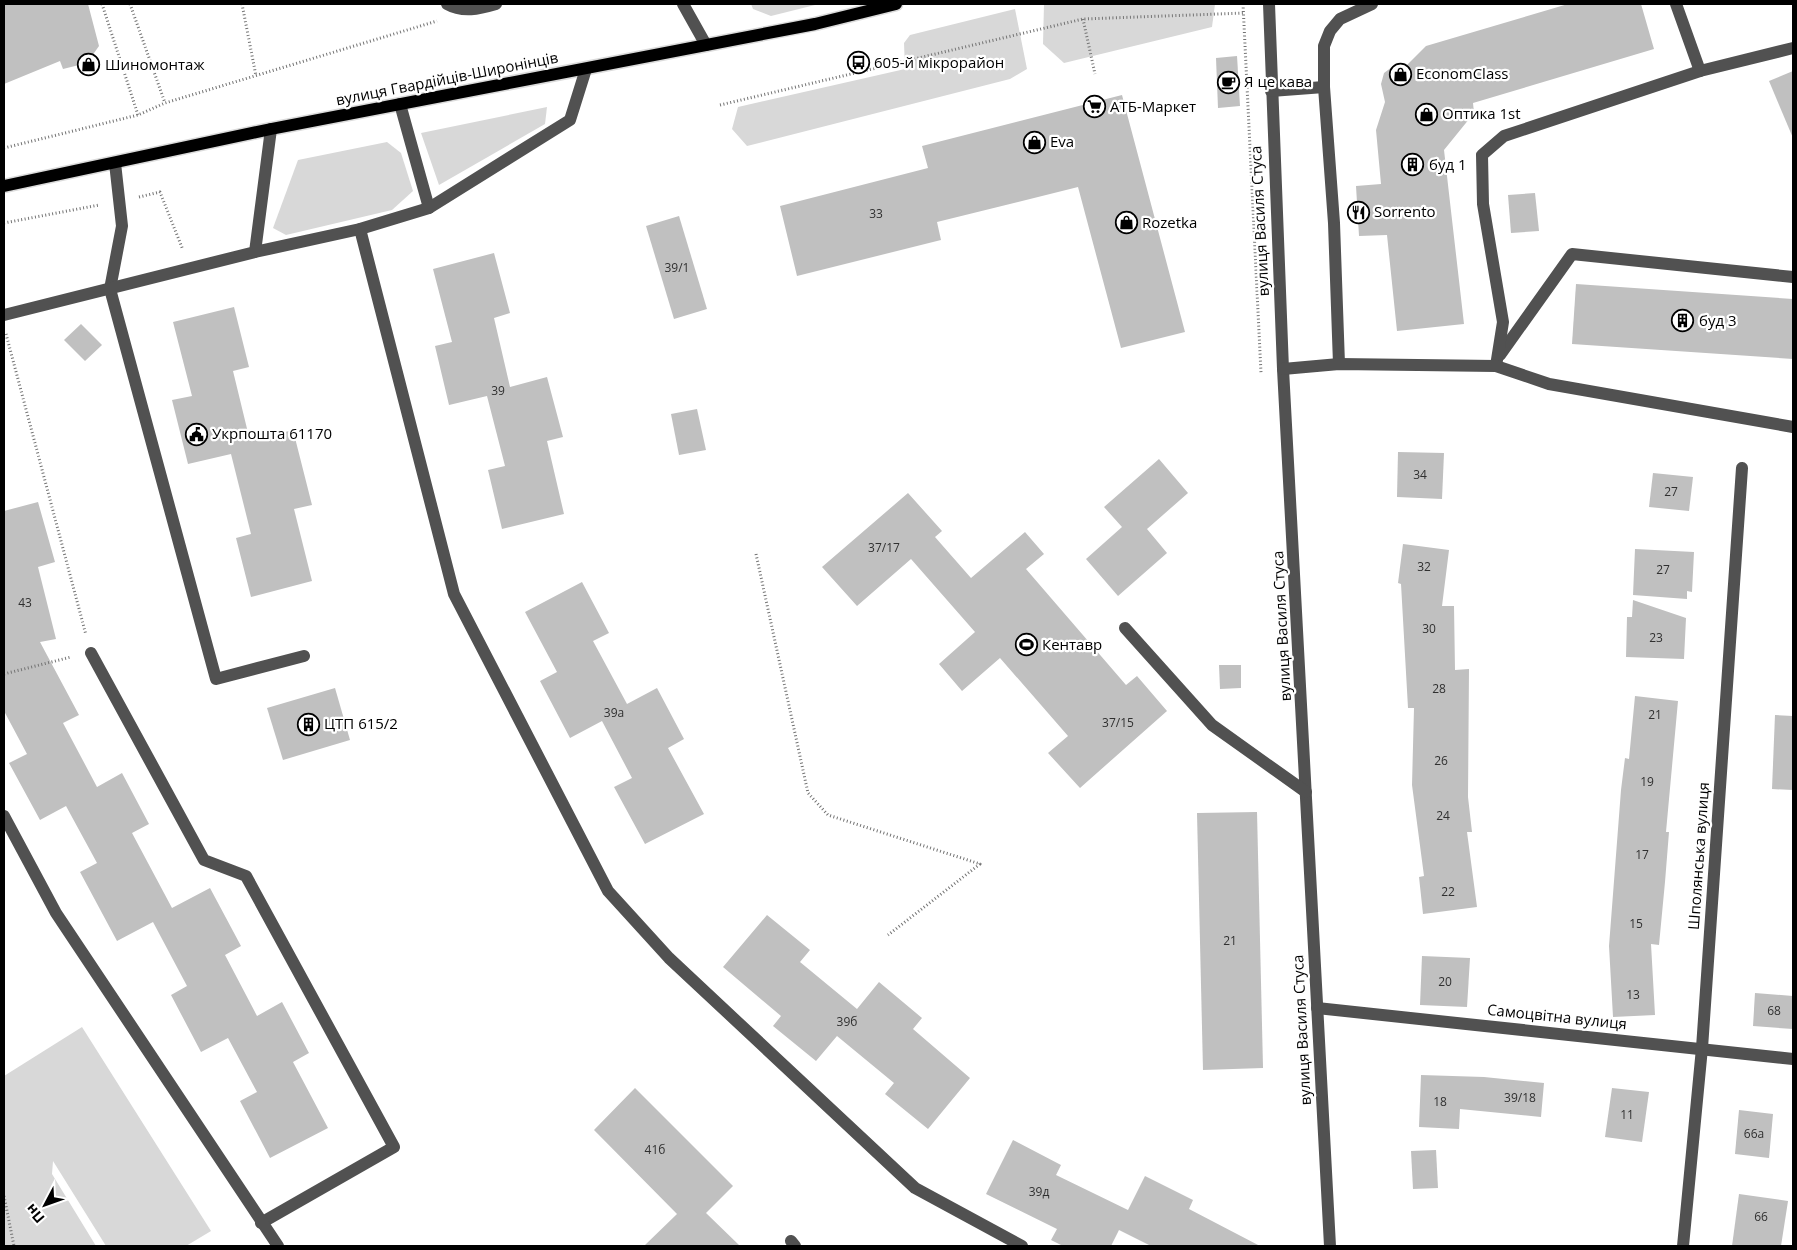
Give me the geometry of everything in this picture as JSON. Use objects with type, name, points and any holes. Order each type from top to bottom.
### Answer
[{"type":"main road","name":"вулиця Гвардійців-Широнінців","points":[[4,186],[271,129],[815,24],[896,4]]},
{"type":"street","points":[[447,4],[453,7],[474,10],[496,4]]},
{"type":"street","points":[[683,4],[706,45]]},
{"type":"street","name":"вулиця Василя Стуса","points":[[1269,4],[1283,369],[1330,1246]]},
{"type":"street","points":[[1339,364],[1334,223],[1324,88],[1324,46],[1330,31],[1340,19],[1372,4]]},
{"type":"street","points":[[1676,4],[1700,71]]},
{"type":"street","points":[[1497,361],[1503,322],[1483,204],[1482,155],[1504,136],[1700,71],[1793,48]]},
{"type":"street","points":[[4,315],[256,252],[360,229],[429,208],[570,120],[586,69]]},
{"type":"street","points":[[1271,91],[1324,88]]},
{"type":"street","points":[[400,104],[429,208]]},
{"type":"street","points":[[256,252],[271,129]]},
{"type":"street","points":[[115,163],[122,226],[110,289],[216,679],[304,656]]},
{"type":"street","points":[[360,229],[454,594],[608,891],[668,958],[914,1188],[1022,1246]]},
{"type":"street","points":[[1497,361],[1572,254],[1793,277]]},
{"type":"street","points":[[1283,369],[1339,364],[1497,361],[1549,384],[1793,427]]},
{"type":"street","name":"Шполянська вулиця","points":[[1683,1246],[1702,1048],[1742,468]]},
{"type":"street","points":[[1125,628],[1212,725],[1306,792]]},
{"type":"street","points":[[91,653],[204,860],[246,876],[394,1147],[260,1224]]},
{"type":"street","points":[[4,816],[56,913],[260,1224],[278,1246]]},
{"type":"street","name":"Самоцвітна вулиця","points":[[1317,1008],[1793,1059]]},
{"type":"path","points":[[102,4],[138,115]]},
{"type":"path","points":[[130,4],[165,103]]},
{"type":"path","points":[[242,4],[256,76]]},
{"type":"path","points":[[4,148],[138,115],[165,103],[474,10]]},
{"type":"path","points":[[720,105],[1084,19],[1245,13]]},
{"type":"path","points":[[1084,19],[1095,74]]},
{"type":"path","points":[[4,223],[160,192],[190,268]]},
{"type":"path","points":[[4,324],[91,653],[4,674]]},
{"type":"path","points":[[756,554],[808,793],[828,815],[980,864],[888,935]]},
{"type":"path","points":[[4,1196],[14,1246]]},
{"type":"shaded area","points":[[751,4],[819,4],[771,16],[753,9]]},
{"type":"shaded area","points":[[1044,4],[1215,4],[1212,27],[1064,63],[1043,44]]},
{"type":"shaded area","points":[[1015,9],[1027,69],[1010,79],[747,146],[732,129],[738,107],[905,69],[904,43],[910,35]]},
{"type":"shaded area","points":[[547,107],[545,124],[439,185],[421,133]]},
{"type":"shaded area","points":[[387,142],[401,153],[413,191],[392,210],[286,235],[273,228],[298,160]]},
{"type":"shaded area","points":[[82,1027],[211,1231],[186,1246],[106,1246],[53,1161],[52,1174],[96,1246],[4,1246],[4,1076]]},
{"type":"building","points":[[4,4],[88,4],[99,46],[87,63],[63,69],[60,61],[4,84]]},
{"type":"building","name":"буд 1","points":[[1568,4],[1641,4],[1654,49],[1473,103],[1474,113],[1444,150],[1464,324],[1397,331],[1387,235],[1359,236],[1356,186],[1381,184],[1376,130],[1385,102],[1381,84],[1384,73],[1392,67],[1407,65],[1426,46]]},
{"type":"building","name":"Я це кава","points":[[1237,56],[1240,106],[1218,108],[1216,58]]},
{"type":"building","points":[[1793,71],[1793,138],[1769,81]]},
{"type":"building","points":[[1122,95],[1185,332],[1121,348],[1078,187],[937,222],[941,240],[797,276],[780,206],[928,168],[922,146]]},
{"type":"building","points":[[1535,193],[1539,231],[1511,233],[1508,195]]},
{"type":"building","points":[[679,216],[707,309],[674,319],[646,226]]},
{"type":"building","points":[[494,253],[510,313],[494,318],[510,387],[547,377],[563,437],[547,441],[564,514],[502,529],[488,470],[505,466],[487,396],[449,405],[435,346],[452,342],[433,269]]},
{"type":"building","name":"буд 3","points":[[1576,284],[1793,299],[1793,359],[1572,344]]},
{"type":"building","points":[[234,307],[249,367],[233,371],[250,441],[293,430],[312,505],[294,509],[312,581],[251,597],[236,538],[251,534],[231,454],[188,464],[172,400],[192,396],[173,322]]},
{"type":"building","points":[[81,324],[102,345],[85,361],[64,340]]},
{"type":"building","points":[[697,409],[706,450],[679,455],[671,414]]},
{"type":"building","points":[[1398,452],[1444,453],[1442,499],[1397,497]]},
{"type":"building","points":[[1159,459],[1188,493],[1147,529],[1167,553],[1118,596],[1086,559],[1122,527],[1104,507]]},
{"type":"building","points":[[1653,473],[1693,477],[1689,511],[1649,507]]},
{"type":"building","name":"Кентавр","points":[[908,493],[942,531],[935,537],[971,578],[1025,532],[1044,554],[1026,569],[1126,685],[1137,676],[1167,711],[1080,788],[1048,753],[1068,736],[1000,658],[962,691],[939,664],[975,632],[911,559],[857,606],[822,567]]},
{"type":"building","points":[[38,502],[55,562],[38,567],[56,639],[40,642],[79,715],[63,723],[97,787],[122,773],[149,824],[132,833],[172,908],[210,888],[241,946],[225,955],[257,1016],[282,1002],[309,1053],[293,1062],[328,1128],[270,1158],[240,1101],[257,1092],[228,1038],[201,1052],[171,995],[187,986],[153,922],[117,941],[80,872],[97,863],[66,806],[40,820],[9,763],[27,754],[4,711],[4,511]]},
{"type":"building","points":[[1403,544],[1449,550],[1442,606],[1454,606],[1455,670],[1469,669],[1468,797],[1472,832],[1467,832],[1477,907],[1423,914],[1419,877],[1424,876],[1412,785],[1414,708],[1408,708],[1401,584],[1398,583]]},
{"type":"building","points":[[1635,549],[1694,552],[1692,592],[1687,591],[1687,599],[1633,595]]},
{"type":"building","points":[[582,582],[609,633],[593,641],[627,704],[657,688],[684,739],[668,748],[704,814],[645,844],[614,787],[632,778],[602,721],[570,738],[540,681],[557,672],[525,612]]},
{"type":"building","points":[[1633,600],[1686,618],[1684,659],[1626,657],[1627,617],[1632,617]]},
{"type":"building","points":[[1219,665],[1241,665],[1241,688],[1220,689]]},
{"type":"building","name":"ЦТП 615/2","points":[[335,688],[350,740],[283,760],[267,708]]},
{"type":"building","points":[[1635,696],[1678,701],[1666,832],[1669,832],[1659,945],[1651,944],[1655,1015],[1613,1017],[1609,946],[1621,790],[1625,758],[1629,759]]},
{"type":"building","points":[[1775,715],[1793,716],[1793,790],[1772,789]]},
{"type":"building","points":[[1257,812],[1263,1068],[1203,1070],[1197,813]]},
{"type":"building","points":[[767,915],[810,950],[800,962],[857,1009],[879,982],[922,1018],[913,1029],[970,1078],[928,1129],[885,1094],[894,1083],[837,1036],[816,1061],[773,1026],[781,1016],[723,967]]},
{"type":"building","points":[[1422,956],[1470,958],[1467,1007],[1420,1005]]},
{"type":"building","points":[[1755,993],[1793,996],[1793,1029],[1753,1026]]},
{"type":"building","points":[[1421,1075],[1484,1077],[1544,1083],[1541,1117],[1460,1109],[1459,1129],[1419,1127]]},
{"type":"building","points":[[635,1088],[733,1186],[706,1213],[740,1246],[644,1246],[677,1214],[594,1130]]},
{"type":"building","points":[[1612,1088],[1649,1092],[1642,1142],[1605,1137]]},
{"type":"building","points":[[1739,1110],[1773,1114],[1769,1158],[1735,1154]]},
{"type":"building","points":[[1013,1140],[1061,1165],[1056,1175],[1128,1210],[1145,1176],[1193,1200],[1189,1209],[1260,1246],[1151,1246],[1119,1230],[1111,1246],[1063,1246],[1051,1240],[1057,1229],[986,1194]]},
{"type":"building","points":[[1436,1150],[1438,1188],[1413,1189],[1411,1151]]},
{"type":"building","points":[[1739,1194],[1788,1201],[1781,1246],[1732,1246]]},
{"type":"place","name":"605-й мікрорайон","points":[[858,63]]},
{"type":"place","name":"Шиномонтаж","points":[[89,65]]},
{"type":"place","name":"EconomClass","points":[[1400,74]]},
{"type":"place","name":"Я це кава","points":[[1228,82]]},
{"type":"place","name":"АТБ-Маркет","points":[[1094,107]]},
{"type":"place","name":"Оптика 1st","points":[[1426,114]]},
{"type":"place","name":"Eva","points":[[1034,142]]},
{"type":"place","name":"буд 1","points":[[1413,165]]},
{"type":"place","name":"Sorrento","points":[[1358,212]]},
{"type":"place","name":"Rozetka","points":[[1126,223]]},
{"type":"place","name":"буд 3","points":[[1683,321]]},
{"type":"place","name":"Укрпошта 61170","points":[[196,434]]},
{"type":"place","name":"Кентавр","points":[[1026,645]]},
{"type":"place","name":"ЦТП 615/2","points":[[308,724]]}]
